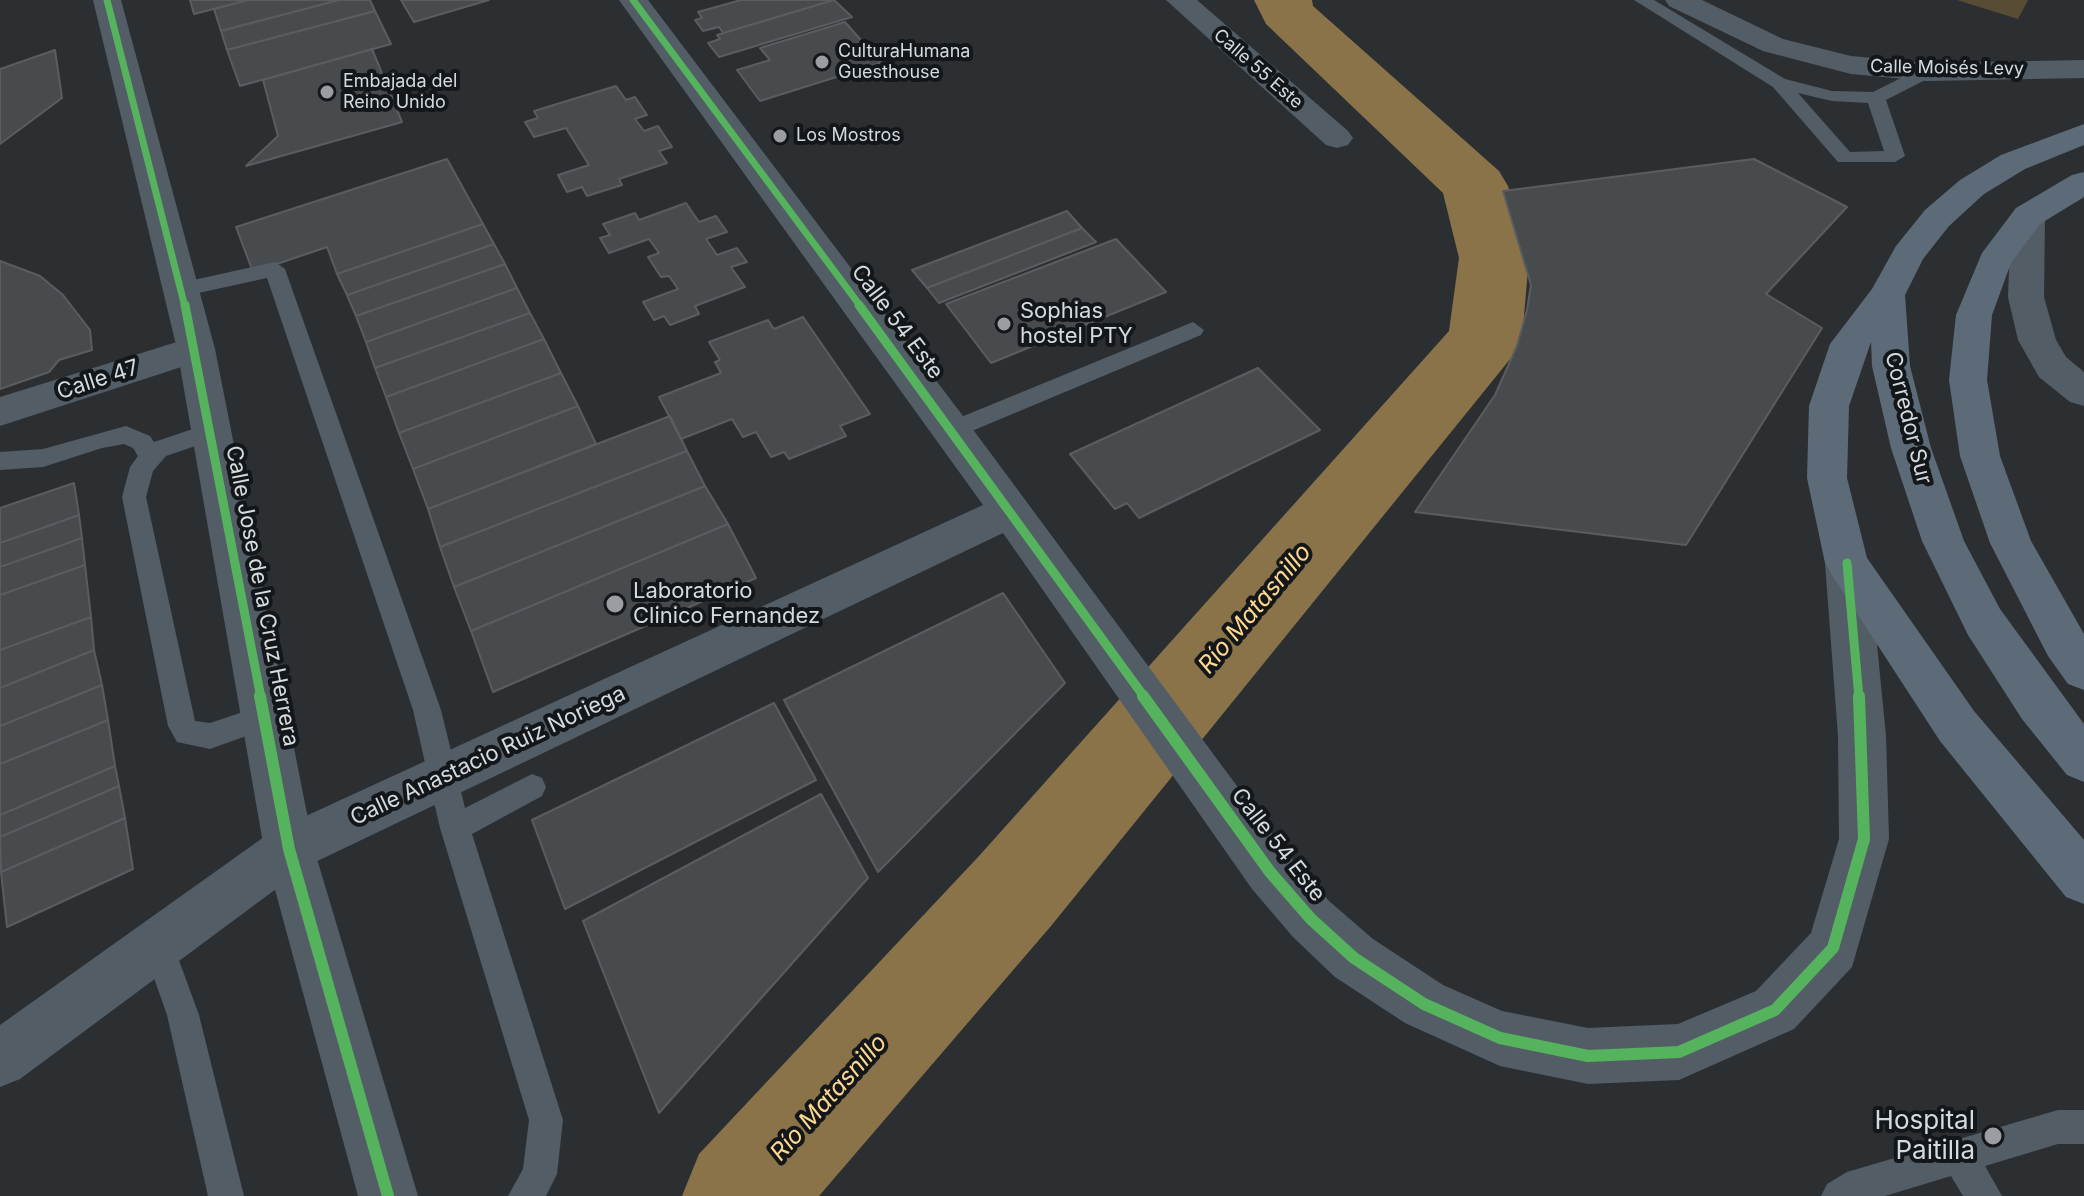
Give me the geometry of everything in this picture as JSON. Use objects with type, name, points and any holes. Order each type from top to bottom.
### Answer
[{"type":"highway","points":[[2084,134],[2013,162],[1972,187],[1937,218],[1908,254],[1887,295],[1849,344],[1829,406],[1827,478],[1847,563],[1957,726],[2084,879]]},
{"type":"highway","points":[[2084,182],[2028,216],[1994,261],[1974,315],[1968,380],[1980,456],[2011,543],[2064,642],[2084,670]]},
{"type":"highway","name":"Corredor Sur","points":[[1887,295],[1891,366],[1911,448],[1943,541],[1984,622],[2039,704],[2084,760]]},
{"type":"street","name":"Calle Jose de la Cruz Herrera","points":[[107,0],[196,349],[289,849],[388,1196]]},
{"type":"street","name":"Calle 54 Este","points":[[633,0],[952,430],[1270,872],[1311,919],[1354,958],[1424,1004],[1500,1038],[1588,1056],[1679,1052],[1775,1010],[1833,948],[1864,839],[1862,736],[1847,563]]},
{"type":"street","name":"Calle 55 Este","points":[[1180,0],[1337,138]]},
{"type":"street","name":"Calle Moisés Levy","points":[[1679,0],[1717,21],[1808,56],[1851,65],[1927,72],[2084,69]]},
{"type":"street","points":[[2028,216],[2026,297],[2037,340],[2052,367],[2084,392]]},
{"type":"street","name":"Calle 47","points":[[0,412],[196,349]]},
{"type":"street","name":"Calle Anastacio Ruiz Noriega","points":[[0,1059],[289,849],[1011,511]]},
{"type":"lane","points":[[1642,0],[1779,83],[1832,96],[1876,98],[1927,72]]},
{"type":"lane","points":[[1779,83],[1845,158],[1895,156],[1876,98]]},
{"type":"lane","points":[[180,290],[275,269],[427,710],[455,828],[546,1120],[540,1174],[526,1196]]},
{"type":"lane","points":[[952,430],[1193,330]]},
{"type":"lane","points":[[211,432],[173,443],[150,457],[137,479],[134,497],[182,726],[187,733],[210,736],[264,717]]},
{"type":"lane","points":[[0,461],[43,458],[101,439],[126,435],[142,442],[150,457]]},
{"type":"lane","points":[[455,828],[532,787]]},
{"type":"lane","points":[[158,944],[183,1015],[226,1196]]},
{"type":"lane","points":[[1839,1196],[1847,1190],[2058,1127],[2084,1127]]},
{"type":"lane","points":[[1958,1157],[1984,1196]]},
{"type":"shaded area","points":[[1957,0],[2028,0],[2018,19]]},
{"type":"building","points":[[190,0],[248,0],[194,14]]},
{"type":"building","points":[[248,0],[339,0],[221,31],[214,9]]},
{"type":"building","points":[[339,0],[370,0],[375,11],[227,50],[221,31]]},
{"type":"building","points":[[401,0],[489,0],[414,22]]},
{"type":"building","points":[[741,0],[834,0],[723,33],[719,27],[703,31],[695,20],[702,18],[698,12]]},
{"type":"building","points":[[834,0],[852,17],[719,57],[708,43],[720,39],[717,35]]},
{"type":"building","points":[[375,11],[391,44],[240,86],[227,50]]},
{"type":"building","name":"CulturaHumana Guesthouse","points":[[845,22],[881,63],[760,101],[737,70],[770,60],[760,48]]},
{"type":"building","points":[[372,49],[402,122],[246,166],[278,136],[263,80]]},
{"type":"building","points":[[55,50],[62,98],[0,144],[0,69]]},
{"type":"building","points":[[616,86],[626,100],[635,97],[647,115],[635,119],[644,131],[658,126],[672,147],[659,151],[667,163],[619,179],[622,185],[587,196],[582,187],[567,192],[558,175],[589,165],[566,128],[534,137],[525,122],[538,118],[534,111]]},
{"type":"building","points":[[447,159],[483,224],[337,274],[327,247],[253,272],[236,227]]},
{"type":"building","points":[[1754,159],[1847,207],[1766,294],[1822,328],[1686,545],[1415,512],[1495,395],[1517,346],[1527,310],[1531,285],[1503,191]]},
{"type":"building","points":[[686,203],[699,222],[716,216],[727,232],[706,239],[717,255],[737,248],[747,262],[731,267],[745,287],[695,306],[699,314],[670,325],[664,316],[654,320],[643,302],[678,289],[669,276],[661,277],[648,257],[659,253],[649,239],[609,253],[600,238],[610,235],[603,224],[635,213],[639,220]]},
{"type":"building","points":[[1067,211],[1082,228],[927,288],[912,270]]},
{"type":"building","points":[[483,224],[494,244],[347,295],[337,274]]},
{"type":"building","points":[[1082,228],[1096,242],[939,303],[927,288]]},
{"type":"building","points":[[1116,239],[1166,292],[991,363],[946,304]]},
{"type":"building","points":[[494,244],[505,264],[356,316],[347,295]]},
{"type":"building","points":[[0,261],[40,276],[63,295],[90,330],[92,350],[59,360],[49,372],[0,389]]},
{"type":"building","points":[[505,264],[517,288],[366,342],[356,316]]},
{"type":"building","points":[[517,288],[530,313],[375,368],[366,342]]},
{"type":"building","points":[[530,313],[544,339],[386,397],[375,368]]},
{"type":"building","points":[[803,317],[870,414],[840,426],[846,436],[789,459],[784,452],[771,457],[756,432],[743,437],[732,419],[681,439],[659,397],[721,373],[715,362],[720,360],[709,342],[768,320],[774,329]]},
{"type":"building","points":[[544,339],[561,373],[399,433],[386,397]]},
{"type":"building","points":[[1258,368],[1320,430],[1139,518],[1127,503],[1115,509],[1070,454]]},
{"type":"building","points":[[561,373],[578,406],[413,469],[399,433]]},
{"type":"building","points":[[578,406],[596,444],[428,509],[413,469]]},
{"type":"building","points":[[670,416],[687,451],[440,547],[428,509]]},
{"type":"building","points":[[687,451],[705,486],[454,587],[440,547]]},
{"type":"building","points":[[74,483],[79,515],[0,543],[0,508]]},
{"type":"building","points":[[705,486],[728,524],[471,631],[454,587]]},
{"type":"building","points":[[79,515],[82,538],[0,567],[0,543]]},
{"type":"building","name":"Laboratorio Clinico Fernandez","points":[[728,524],[756,578],[493,692],[471,631]]},
{"type":"building","points":[[82,538],[85,565],[0,595],[0,567]]},
{"type":"building","points":[[85,565],[91,617],[0,650],[0,595]]},
{"type":"building","points":[[1003,593],[1065,683],[878,872],[784,700]]},
{"type":"building","points":[[91,617],[94,650],[0,688],[0,650]]},
{"type":"building","points":[[94,650],[102,685],[0,726],[0,688]]},
{"type":"building","points":[[102,685],[108,720],[0,764],[0,726]]},
{"type":"building","points":[[774,703],[816,780],[565,909],[532,820]]},
{"type":"building","points":[[108,720],[115,766],[0,815],[0,764]]},
{"type":"building","points":[[115,766],[119,786],[0,837],[0,815]]},
{"type":"building","points":[[119,786],[125,818],[1,872],[0,837]]},
{"type":"building","points":[[821,794],[868,878],[659,1113],[583,921]]},
{"type":"building","points":[[125,818],[133,869],[7,927],[1,872]]},
{"type":"waterway","name":"Río Matasnillo","points":[[741,1196],[1015,891],[1485,339],[1494,258],[1475,186],[1286,12],[1283,0]]},
{"type":"cycle path","points":[[107,0],[196,349],[289,849],[388,1196]]},
{"type":"cycle path","points":[[633,0],[952,430],[1270,872],[1311,919],[1354,958],[1424,1004],[1500,1038],[1588,1056],[1679,1052],[1775,1010],[1833,948],[1864,839],[1862,736],[1847,563]]},
{"type":"place","name":"CulturaHumana Guesthouse","points":[[822,62]]},
{"type":"place","name":"Embajada del Reino Unido","points":[[327,92]]},
{"type":"place","name":"Los Mostros","points":[[780,136]]},
{"type":"place","name":"Sophias hostel PTY","points":[[1004,324]]},
{"type":"place","name":"Laboratorio Clinico Fernandez","points":[[615,604]]},
{"type":"place","name":"Hospital Paitilla","points":[[1993,1136]]}]
